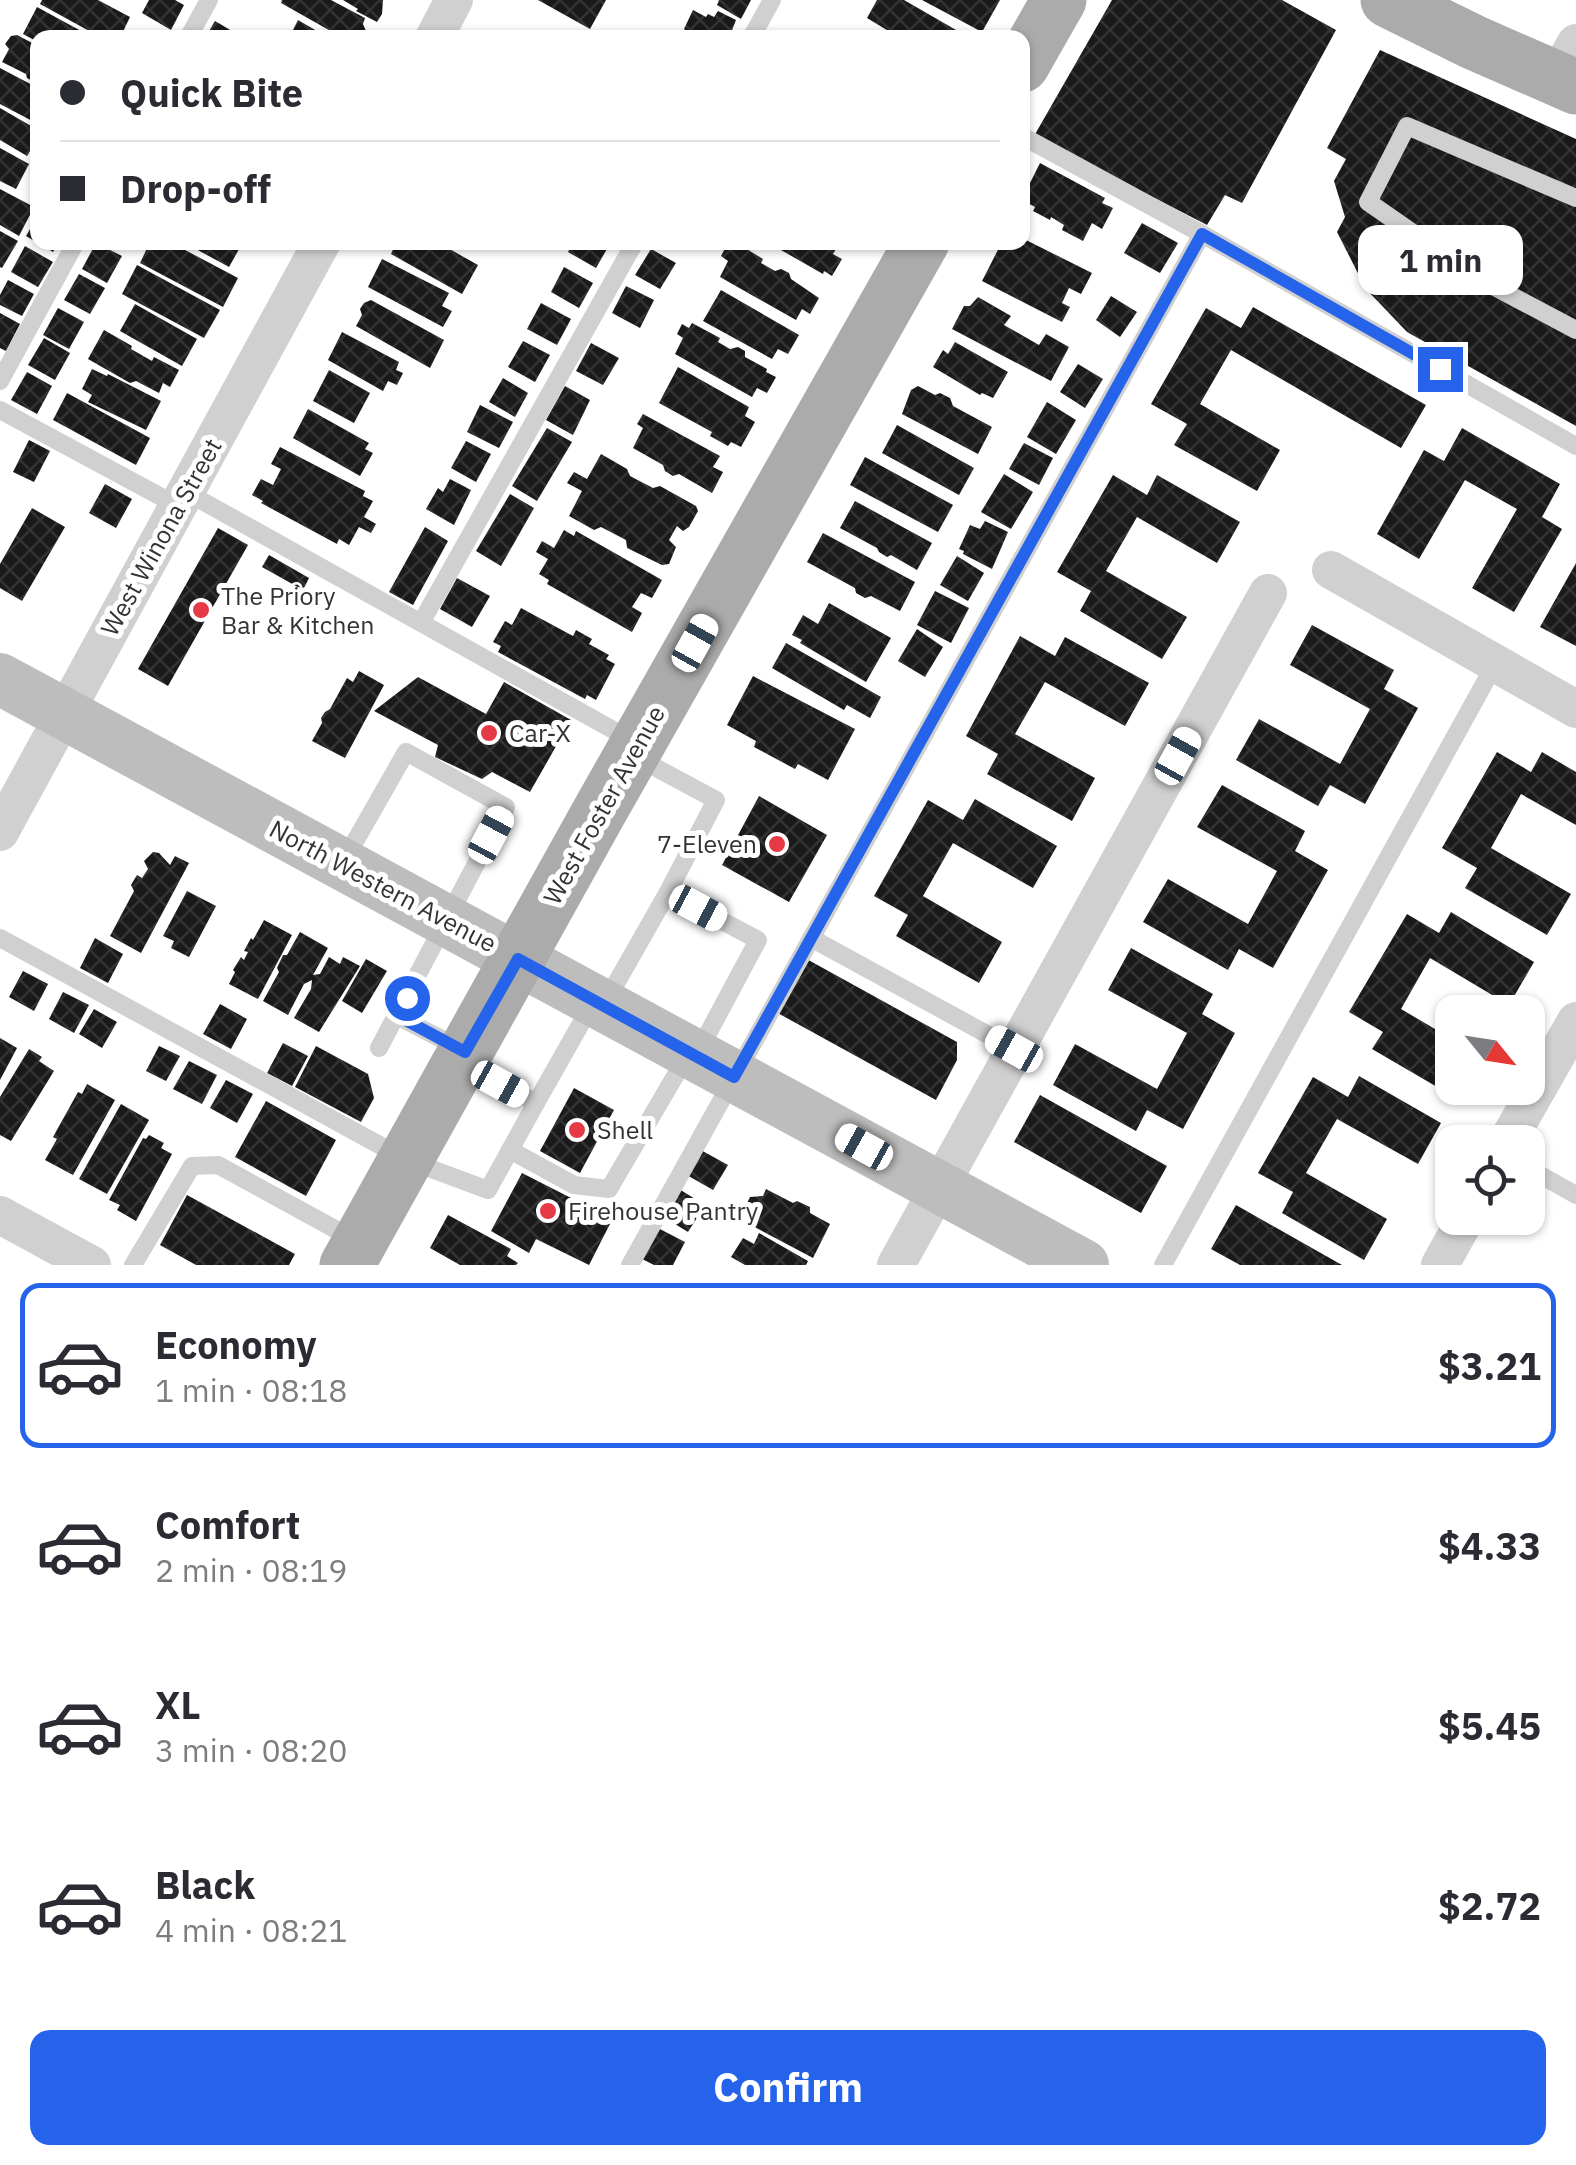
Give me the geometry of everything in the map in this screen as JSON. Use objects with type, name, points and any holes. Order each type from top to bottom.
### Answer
[{"type":"main road","points":[[1030,50],[1059,0]]},
{"type":"main road","points":[[1388,0],[1473,42],[1569,69]]},
{"type":"main road","name":"West Foster Avenue","points":[[353,1254],[917,250]]},
{"type":"main road","name":"North Western Avenue","points":[[0,679],[1082,1265]]},
{"type":"street","points":[[438,30],[454,0]]},
{"type":"street","name":"West Winona Street","points":[[0,832],[318,250]]},
{"type":"street","points":[[1331,570],[1576,710]]},
{"type":"street","points":[[896,1265],[1268,593]]},
{"type":"street","points":[[1517,1125],[1576,1021]]},
{"type":"street","points":[[0,1215],[92,1265]]},
{"type":"street","points":[[1440,1265],[1457,1235]]},
{"type":"lane","points":[[192,30],[208,0]]},
{"type":"lane","points":[[755,30],[772,0]]},
{"type":"lane","points":[[1576,198],[1407,126],[1368,202],[1478,278],[1576,330]]},
{"type":"lane","points":[[1030,140],[1576,446]]},
{"type":"lane","points":[[510,1150],[574,1185],[609,1189],[706,1061],[812,938],[1202,234]]},
{"type":"lane","points":[[0,381],[72,250]]},
{"type":"lane","points":[[422,621],[631,250]]},
{"type":"lane","points":[[0,410],[422,621],[716,800],[668,892],[536,1103],[488,1190],[405,1159],[0,938]]},
{"type":"lane","points":[[1163,1265],[1494,664]]},
{"type":"lane","points":[[342,864],[406,752],[506,807],[379,1048]]},
{"type":"lane","points":[[630,1265],[706,1061],[758,940],[668,892]]},
{"type":"lane","points":[[812,938],[1014,1049]]},
{"type":"lane","points":[[398,1016],[536,1103]]},
{"type":"lane","points":[[132,1265],[192,1166],[218,1164],[353,1254]]},
{"type":"lane","points":[[1545,1178],[1576,1195]]},
{"type":"building","points":[[42,0],[98,0],[130,17],[124,30],[87,30],[40,4]]},
{"type":"building","points":[[149,0],[175,0],[184,5],[171,30],[142,13]]},
{"type":"building","points":[[331,0],[365,18],[366,30],[329,30],[281,3]]},
{"type":"building","points":[[343,0],[383,0],[382,14],[377,22]]},
{"type":"building","points":[[538,0],[606,0],[590,29]]},
{"type":"building","points":[[719,0],[751,0],[741,19],[717,5]]},
{"type":"building","points":[[877,0],[904,0],[956,30],[887,30],[867,18]]},
{"type":"building","points":[[922,0],[1000,0],[983,30]]},
{"type":"building","points":[[1112,0],[1282,0],[1336,30],[1242,203],[1225,195],[1207,225],[1034,136]]},
{"type":"building","points":[[37,7],[79,30],[30,30],[30,38],[23,34]]},
{"type":"building","points":[[693,10],[706,17],[714,17],[718,11],[736,20],[732,30],[684,29]]},
{"type":"building","points":[[298,20],[315,30],[293,30]]},
{"type":"building","points":[[215,21],[230,30],[210,30]]},
{"type":"building","points":[[11,36],[30,42],[30,80],[2,62],[9,49],[5,44]]},
{"type":"building","points":[[1380,50],[1576,139],[1576,426],[1407,332],[1366,289],[1337,232],[1345,217],[1334,181],[1346,159],[1327,148]]},
{"type":"building","points":[[0,68],[30,84],[30,120],[0,104]]},
{"type":"building","points":[[0,108],[30,125],[27,156],[0,140]]},
{"type":"building","points":[[0,148],[29,164],[16,189],[0,181]]},
{"type":"building","points":[[1040,163],[1105,198],[1102,203],[1113,208],[1102,229],[1092,223],[1083,241],[1062,230],[1064,225],[1051,217],[1050,220],[1033,211],[1030,183]]},
{"type":"building","points":[[0,189],[30,205],[30,215],[19,236],[0,225]]},
{"type":"building","points":[[1142,223],[1178,243],[1160,273],[1124,253]]},
{"type":"building","points":[[0,231],[18,241],[2,268],[0,267]]},
{"type":"building","points":[[1030,242],[1092,273],[1081,294],[1069,288],[1062,303],[1070,307],[1062,322],[982,281],[998,250],[1030,250]]},
{"type":"building","points":[[25,246],[53,262],[38,287],[11,272]]},
{"type":"building","points":[[92,250],[110,250],[122,256],[107,283],[82,269]]},
{"type":"building","points":[[146,250],[185,250],[238,278],[223,307],[140,263]]},
{"type":"building","points":[[198,250],[239,250],[229,267]]},
{"type":"building","points":[[393,250],[451,250],[478,265],[462,294],[391,254]]},
{"type":"building","points":[[569,250],[606,250],[596,268]]},
{"type":"building","points":[[650,250],[676,263],[660,289],[635,275]]},
{"type":"building","points":[[724,250],[748,250],[775,271],[789,273],[791,279],[819,298],[810,314],[802,309],[796,320],[720,277],[728,261],[721,256]]},
{"type":"building","points":[[781,250],[835,250],[833,254],[842,259],[832,276],[824,271],[823,274]]},
{"type":"building","points":[[382,259],[449,293],[442,306],[452,311],[443,327],[368,287]]},
{"type":"building","points":[[137,265],[220,310],[204,338],[122,294]]},
{"type":"building","points":[[564,267],[593,283],[579,308],[551,292]]},
{"type":"building","points":[[79,274],[105,288],[90,314],[64,300]]},
{"type":"building","points":[[8,280],[34,294],[22,316],[0,305],[0,295]]},
{"type":"building","points":[[626,286],[654,300],[640,328],[612,313]]},
{"type":"building","points":[[721,290],[799,335],[788,354],[778,349],[772,359],[703,321]]},
{"type":"building","points":[[1111,296],[1137,312],[1120,337],[1096,320]]},
{"type":"building","points":[[978,297],[1011,316],[1004,325],[1039,345],[1046,334],[1069,347],[1051,381],[952,329],[964,306],[970,306]]},
{"type":"building","points":[[371,300],[444,340],[430,368],[356,326],[362,315],[360,309]]},
{"type":"building","points":[[541,303],[571,319],[557,345],[527,329]]},
{"type":"building","points":[[135,304],[197,339],[182,366],[120,331]]},
{"type":"building","points":[[1253,307],[1426,405],[1401,448],[1231,350],[1200,404],[1280,450],[1257,491],[1174,445],[1187,424],[1151,404],[1206,308],[1241,328]]},
{"type":"building","points":[[58,308],[84,322],[69,349],[43,335]]},
{"type":"building","points":[[0,313],[20,324],[6,351],[0,348]]},
{"type":"building","points":[[692,323],[720,338],[718,342],[730,349],[738,347],[745,351],[745,357],[776,377],[767,393],[757,388],[752,397],[675,354],[683,338],[677,334],[682,324],[689,328]]},
{"type":"building","points":[[104,330],[152,361],[154,357],[179,370],[170,387],[163,383],[159,393],[136,381],[130,383],[88,359]]},
{"type":"building","points":[[342,332],[399,362],[396,370],[403,373],[397,385],[388,381],[383,391],[328,360]]},
{"type":"building","points":[[44,338],[70,353],[55,380],[28,365]]},
{"type":"building","points":[[523,341],[550,355],[535,382],[508,367]]},
{"type":"building","points":[[955,342],[1008,372],[993,398],[980,395],[933,367],[943,350],[948,354]]},
{"type":"building","points":[[591,343],[619,358],[603,385],[576,371]]},
{"type":"building","points":[[1078,364],[1103,379],[1085,408],[1060,392]]},
{"type":"building","points":[[678,367],[749,407],[745,416],[755,422],[741,447],[731,442],[728,446],[710,436],[712,432],[659,403]]},
{"type":"building","points":[[92,369],[161,401],[146,430],[88,402],[92,395],[82,389]]},
{"type":"building","points":[[329,370],[370,393],[354,423],[313,401]]},
{"type":"building","points":[[27,372],[52,386],[37,414],[11,400]]},
{"type":"building","points":[[503,378],[528,393],[515,417],[489,402]]},
{"type":"building","points":[[565,386],[590,400],[573,435],[546,420]]},
{"type":"building","points":[[918,386],[950,398],[953,406],[992,427],[978,454],[902,414],[911,390]]},
{"type":"building","points":[[67,393],[150,438],[136,465],[53,420]]},
{"type":"building","points":[[1047,402],[1076,420],[1056,454],[1027,437]]},
{"type":"building","points":[[480,405],[513,422],[499,448],[467,432]]},
{"type":"building","points":[[308,409],[369,443],[365,449],[373,453],[360,476],[293,438]]},
{"type":"building","points":[[643,414],[720,456],[713,467],[723,472],[712,493],[679,474],[673,476],[663,465],[633,448],[643,428],[637,424]]},
{"type":"building","points":[[897,425],[974,468],[959,495],[882,453]]},
{"type":"building","points":[[547,428],[572,442],[537,501],[512,486]]},
{"type":"building","points":[[1462,428],[1560,484],[1542,517],[1562,529],[1514,612],[1472,588],[1517,509],[1465,480],[1419,559],[1377,534],[1424,450],[1444,461]]},
{"type":"building","points":[[29,440],[50,451],[34,482],[13,472]]},
{"type":"building","points":[[466,441],[491,454],[476,482],[451,468]]},
{"type":"building","points":[[1024,443],[1053,458],[1039,485],[1009,469]]},
{"type":"building","points":[[280,447],[365,491],[363,496],[373,501],[364,517],[376,524],[371,533],[359,527],[349,545],[339,539],[337,544],[252,495],[261,479],[273,485],[281,469],[271,464]]},
{"type":"building","points":[[601,454],[627,469],[630,476],[653,488],[660,486],[696,506],[698,511],[689,527],[683,531],[677,526],[669,540],[676,547],[669,564],[662,565],[627,548],[626,540],[601,527],[594,530],[569,516],[582,491],[567,483],[574,472],[587,479]]},
{"type":"building","points":[[865,457],[953,505],[938,532],[850,485]]},
{"type":"building","points":[[1004,474],[1033,492],[1011,529],[981,512]]},
{"type":"building","points":[[1113,475],[1147,495],[1157,475],[1240,522],[1217,563],[1137,517],[1106,571],[1187,617],[1162,659],[1080,611],[1091,591],[1057,572]]},
{"type":"building","points":[[450,479],[471,490],[454,525],[426,509],[438,488],[443,492]]},
{"type":"building","points":[[105,484],[132,499],[116,528],[89,513]]},
{"type":"building","points":[[510,494],[534,508],[501,566],[476,551]]},
{"type":"building","points":[[855,501],[932,543],[917,570],[840,528]]},
{"type":"building","points":[[32,508],[65,527],[22,601],[0,588],[0,564]]},
{"type":"building","points":[[985,521],[1008,532],[992,569],[959,549],[970,525],[980,529]]},
{"type":"building","points":[[425,527],[448,541],[413,605],[389,592]]},
{"type":"building","points":[[218,528],[248,545],[168,686],[138,669]]},
{"type":"building","points":[[564,530],[574,536],[576,531],[662,580],[652,598],[641,593],[632,607],[642,613],[632,632],[547,584],[549,580],[539,574],[548,559],[536,552],[542,541],[554,548]]},
{"type":"building","points":[[823,533],[915,582],[900,611],[871,596],[865,598],[855,588],[807,562]]},
{"type":"building","points":[[269,555],[309,578],[303,590],[262,567]]},
{"type":"building","points":[[957,556],[984,573],[968,601],[940,585]]},
{"type":"building","points":[[1576,563],[1576,646],[1540,627]]},
{"type":"building","points":[[457,578],[490,596],[472,627],[440,609]]},
{"type":"building","points":[[935,591],[969,608],[951,643],[917,625]]},
{"type":"building","points":[[829,603],[891,638],[866,682],[792,635],[803,615],[818,624]]},
{"type":"building","points":[[521,608],[573,636],[576,630],[592,639],[589,644],[609,655],[606,659],[615,664],[596,700],[587,695],[585,699],[498,652],[501,646],[493,642],[505,621],[512,625]]},
{"type":"building","points":[[1312,625],[1394,670],[1384,689],[1418,708],[1365,804],[1330,785],[1318,806],[1236,760],[1259,719],[1340,764],[1370,709],[1290,665]]},
{"type":"building","points":[[917,629],[943,647],[925,677],[898,661]]},
{"type":"building","points":[[1020,636],[1055,656],[1065,637],[1149,683],[1125,726],[1045,682],[1015,734],[1095,778],[1072,821],[987,774],[998,754],[966,736]]},
{"type":"building","points":[[786,643],[881,697],[870,718],[847,705],[844,710],[772,668]]},
{"type":"building","points":[[359,671],[384,685],[345,758],[312,741],[321,718],[347,678],[353,682]]},
{"type":"building","points":[[753,676],[855,729],[828,780],[798,764],[795,769],[754,747],[756,741],[727,725]]},
{"type":"building","name":"Car-X","points":[[418,677],[486,714],[504,682],[571,720],[530,792],[492,772],[482,779],[435,757],[438,745],[374,711]]},
{"type":"building","points":[[1497,752],[1531,772],[1542,752],[1576,772],[1576,825],[1521,794],[1491,848],[1571,894],[1547,935],[1465,888],[1477,868],[1442,848]]},
{"type":"building","points":[[1222,785],[1305,831],[1295,851],[1328,870],[1273,968],[1239,949],[1228,970],[1143,922],[1168,879],[1248,924],[1277,871],[1197,827]]},
{"type":"building","name":"7-Eleven","points":[[759,796],[827,835],[789,902],[722,865]]},
{"type":"building","points":[[975,799],[1057,846],[1033,888],[953,843],[923,896],[1002,942],[979,983],[896,936],[908,915],[874,896],[928,800],[963,820]]},
{"type":"building","points":[[153,852],[170,865],[175,856],[189,863],[141,953],[110,936],[134,891],[131,885],[137,875],[142,878],[148,869],[144,861]]},
{"type":"building","points":[[187,891],[216,906],[189,957],[171,948],[174,941],[163,936]]},
{"type":"building","points":[[1451,912],[1534,962],[1515,995],[1492,995],[1430,958],[1401,1009],[1435,1029],[1435,1086],[1372,1049],[1383,1032],[1349,1012],[1407,914],[1439,933]]},
{"type":"building","points":[[264,920],[292,935],[258,999],[229,984],[233,970],[241,957],[244,960],[248,952],[244,951]]},
{"type":"building","points":[[300,932],[328,948],[313,975],[320,974],[329,957],[340,964],[343,957],[360,966],[319,1032],[294,1018],[312,980],[304,984],[288,1015],[263,1001],[279,972],[283,955],[287,955]]},
{"type":"building","points":[[95,938],[123,954],[108,983],[80,968]]},
{"type":"building","points":[[1131,948],[1213,994],[1202,1014],[1235,1033],[1183,1129],[1147,1110],[1136,1131],[1053,1085],[1075,1044],[1157,1089],[1187,1033],[1108,990]]},
{"type":"building","points":[[803,957],[957,1042],[957,1060],[936,1100],[774,1011]]},
{"type":"building","points":[[366,959],[387,971],[362,1013],[342,1001]]},
{"type":"building","points":[[23,971],[48,984],[34,1011],[9,997]]},
{"type":"building","points":[[63,992],[89,1005],[74,1033],[49,1019]]},
{"type":"building","points":[[220,1004],[247,1019],[231,1049],[203,1034]]},
{"type":"building","points":[[94,1009],[117,1022],[102,1048],[79,1034]]},
{"type":"building","points":[[0,1038],[17,1048],[0,1080]]},
{"type":"building","points":[[283,1043],[308,1056],[292,1086],[267,1073]]},
{"type":"building","points":[[159,1046],[180,1056],[166,1081],[146,1071]]},
{"type":"building","points":[[316,1046],[368,1074],[374,1098],[361,1122],[295,1087]]},
{"type":"building","points":[[29,1049],[54,1071],[11,1141],[0,1135],[0,1097]]},
{"type":"building","points":[[189,1061],[217,1075],[202,1104],[173,1089]]},
{"type":"building","points":[[1359,1076],[1441,1123],[1435,1125],[1435,1134],[1418,1164],[1337,1119],[1306,1173],[1387,1219],[1364,1260],[1282,1213],[1293,1192],[1258,1173],[1313,1077],[1348,1097]]},
{"type":"building","points":[[226,1080],[253,1094],[237,1123],[210,1108]]},
{"type":"building","points":[[87,1084],[115,1100],[73,1175],[45,1160],[57,1139],[53,1137],[78,1092],[82,1094]]},
{"type":"building","name":"Shell","points":[[574,1088],[614,1110],[580,1173],[540,1151]]},
{"type":"building","points":[[1040,1095],[1167,1166],[1141,1213],[1014,1142]]},
{"type":"building","points":[[266,1101],[336,1140],[306,1196],[235,1157]]},
{"type":"building","points":[[121,1104],[149,1120],[107,1194],[79,1179]]},
{"type":"building","points":[[149,1135],[164,1143],[161,1148],[172,1154],[136,1221],[109,1200],[143,1138]]},
{"type":"building","points":[[699,1149],[728,1165],[713,1190],[685,1174]]},
{"type":"building","name":"Firehouse Pantry","points":[[522,1173],[611,1222],[589,1265],[536,1239],[529,1253],[491,1231]]},
{"type":"building","points":[[679,1189],[705,1205],[688,1232],[662,1216]]},
{"type":"building","points":[[766,1189],[810,1207],[810,1213],[830,1224],[813,1258],[749,1224],[752,1218],[745,1207],[750,1197],[763,1196]]},
{"type":"building","points":[[187,1195],[295,1254],[289,1265],[196,1265],[160,1245]]},
{"type":"building","points":[[1236,1205],[1342,1265],[1240,1265],[1211,1249]]},
{"type":"building","points":[[448,1215],[511,1249],[507,1256],[518,1263],[460,1265],[430,1248]]},
{"type":"building","points":[[656,1227],[685,1242],[673,1265],[654,1265],[640,1258]]},
{"type":"building","points":[[759,1233],[808,1261],[806,1265],[745,1265],[731,1257],[743,1238],[754,1244]]},
{"type":"place","name":"The Priory Bar & Kitchen","points":[[201,610]]},
{"type":"place","name":"Car-X","points":[[489,733]]},
{"type":"place","name":"7-Eleven","points":[[777,844]]},
{"type":"place","name":"Shell","points":[[577,1130]]},
{"type":"place","name":"Firehouse Pantry","points":[[548,1211]]},
{"type":"route","points":[[407,998],[398,1016],[465,1052],[518,959],[734,1077],[1202,234],[1440,369]]}]
